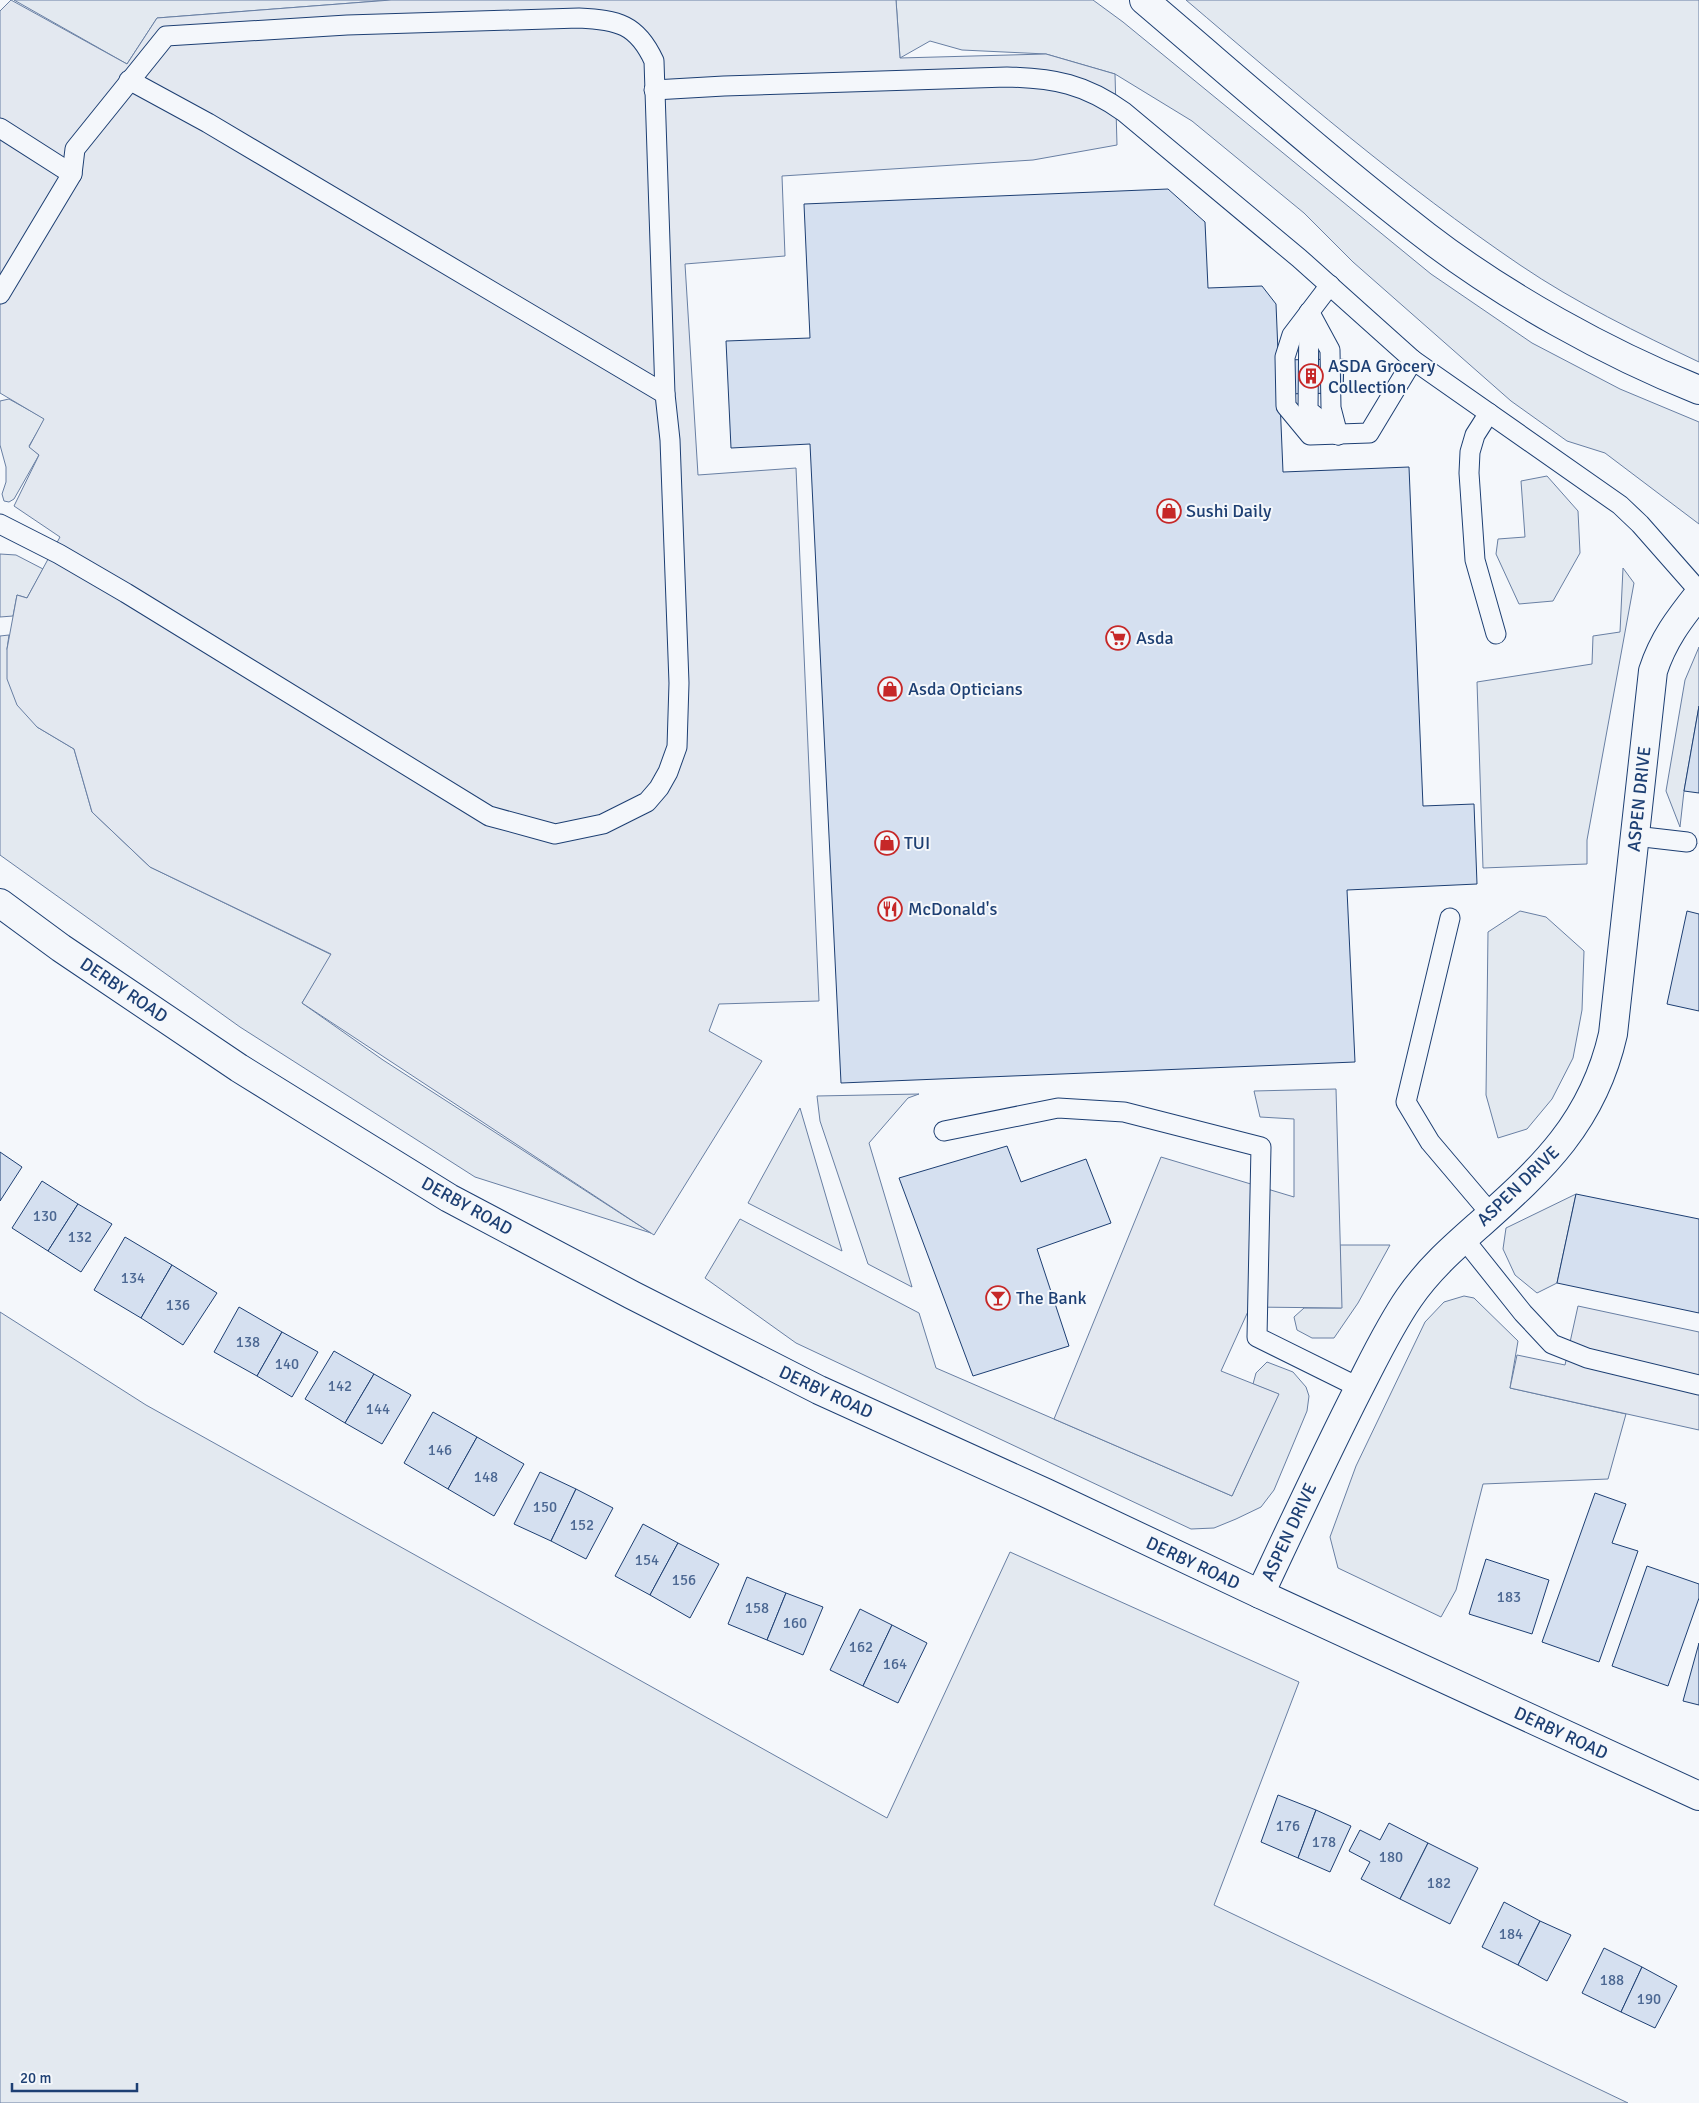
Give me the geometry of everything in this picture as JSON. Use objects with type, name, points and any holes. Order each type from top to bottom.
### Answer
[{"type":"main road","points":[[1144,0],[1426,236],[1494,284],[1622,355],[1699,390]]},
{"type":"main road","name":"ASPEN DRIVE","points":[[1260,1594],[1360,1388],[1408,1299],[1424,1276],[1443,1256],[1464,1239],[1544,1164],[1568,1136],[1593,1094],[1610,1051],[1613,1034],[1653,670],[1660,650],[1673,625],[1699,593]]},
{"type":"main road","name":"DERBY ROAD","points":[[0,903],[61,948],[239,1068],[449,1198],[632,1296],[819,1390],[1046,1493],[1260,1594],[1699,1796]]},
{"type":"lane","points":[[0,294],[72,174],[75,149],[166,36],[347,25],[579,18],[607,19],[625,25],[648,48],[654,61],[679,683],[677,747],[659,788],[648,802],[604,824],[555,834],[489,816],[126,593],[59,554],[0,524]]},
{"type":"lane","points":[[654,90],[1007,76],[1048,78],[1070,84],[1103,97],[1124,112],[1330,285],[1413,360],[1620,505],[1640,524],[1699,593]]},
{"type":"lane","points":[[129,80],[208,123],[666,394]]},
{"type":"lane","points":[[0,128],[72,174]]},
{"type":"lane","points":[[1330,285],[1292,335],[1285,357],[1286,406],[1310,435],[1369,433],[1413,360]]},
{"type":"lane","points":[[1309,312],[1330,350],[1331,408],[1338,435]]},
{"type":"lane","points":[[1489,413],[1475,435],[1470,452],[1469,473],[1476,560],[1496,634]]},
{"type":"lane","points":[[1635,836],[1687,842]]},
{"type":"lane","points":[[1450,918],[1406,1102],[1430,1142],[1491,1214]]},
{"type":"lane","points":[[944,1131],[1058,1108],[1124,1112],[1261,1147],[1258,1337],[1360,1388]]},
{"type":"lane","points":[[1464,1239],[1523,1313],[1552,1344],[1588,1358],[1699,1385]]},
{"type":"shaded area","points":[[11,0],[127,64],[157,18],[391,0],[896,0],[900,58],[1046,54],[1115,74],[1117,145],[1033,160],[782,176],[785,256],[685,264],[698,475],[796,468],[819,1001],[719,1004],[709,1031],[762,1061],[654,1235],[302,1003],[331,954],[150,867],[92,812],[74,749],[37,727],[17,705],[7,679],[7,649],[17,595],[27,598],[60,537],[14,506],[39,455],[29,447],[44,419],[0,393],[0,11]]},
{"type":"shaded area","points":[[14,0],[391,0],[157,18],[127,64]]},
{"type":"shaded area","points":[[896,0],[1093,0],[1123,22],[1431,274],[1532,343],[1620,389],[1699,422],[1699,524],[1605,453],[1567,441],[1511,401],[1353,262],[1304,213],[1192,121],[1115,74],[1046,54],[962,50],[930,41],[900,58]]},
{"type":"shaded area","points":[[1186,0],[1699,0],[1699,362],[1585,305],[1541,279],[1476,234],[1349,137]]},
{"type":"shaded area","points":[[9,399],[45,419],[29,446],[39,455],[14,499],[9,502],[4,501],[2,494],[6,482],[6,467],[0,445],[0,401]]},
{"type":"shaded area","points":[[1547,476],[1578,511],[1580,553],[1553,601],[1519,604],[1496,554],[1498,539],[1525,537],[1521,481]]},
{"type":"shaded area","points":[[0,554],[16,555],[43,569],[27,598],[17,595],[13,616],[0,617]]},
{"type":"shaded area","points":[[1623,568],[1634,583],[1587,840],[1587,864],[1483,868],[1477,682],[1592,664],[1593,636],[1620,632]]},
{"type":"shaded area","points":[[9,635],[7,649],[37,727],[74,749],[92,812],[150,867],[332,955],[302,1003],[383,1060],[651,1233],[475,1177],[240,1027],[0,855],[0,636]]},
{"type":"shaded area","points":[[1699,647],[1699,706],[1684,791],[1680,827],[1666,791],[1685,680]]},
{"type":"shaded area","points":[[1520,911],[1546,917],[1584,951],[1582,1010],[1573,1058],[1552,1099],[1527,1129],[1498,1138],[1486,1095],[1488,932]]},
{"type":"shaded area","points":[[1336,1089],[1342,1308],[1250,1307],[1221,1371],[1279,1394],[1232,1496],[1054,1419],[1161,1157],[1294,1197],[1294,1119],[1260,1117],[1254,1091]]},
{"type":"shaded area","points":[[919,1094],[908,1098],[869,1143],[912,1287],[868,1264],[820,1121],[817,1096]]},
{"type":"shaded area","points":[[800,1108],[842,1251],[748,1203]]},
{"type":"shaded area","points":[[1576,1194],[1557,1283],[1537,1293],[1515,1275],[1503,1249],[1506,1228]]},
{"type":"shaded area","points":[[740,1219],[919,1313],[936,1368],[1232,1496],[1278,1394],[1253,1384],[1256,1373],[1267,1362],[1293,1372],[1306,1387],[1309,1396],[1307,1411],[1274,1490],[1261,1507],[1236,1519],[1214,1528],[1191,1529],[796,1343],[705,1278]]},
{"type":"shaded area","points":[[1340,1245],[1390,1245],[1358,1303],[1334,1338],[1312,1338],[1297,1330],[1294,1317],[1304,1308],[1341,1308]]},
{"type":"shaded area","points":[[1464,1296],[1474,1298],[1518,1341],[1510,1388],[1626,1414],[1608,1479],[1483,1484],[1456,1590],[1441,1617],[1338,1568],[1330,1537],[1356,1466],[1425,1322],[1444,1302]]},
{"type":"shaded area","points":[[1578,1306],[1699,1332],[1699,1430],[1510,1388],[1517,1355],[1565,1365]]},
{"type":"shaded area","points":[[0,1312],[146,1405],[887,1818],[1010,1552],[1299,1682],[1214,1905],[1628,2103],[0,2103]]},
{"type":"building","name":"Asda","points":[[1168,189],[1205,222],[1208,288],[1262,286],[1276,304],[1283,472],[1409,467],[1423,806],[1474,804],[1477,884],[1347,890],[1355,1062],[841,1083],[810,444],[731,448],[726,341],[810,338],[804,204]]},
{"type":"building","name":"ASDA Grocery Collection","points":[[1344,359],[1343,393],[1280,394],[1278,360]]},
{"type":"building","points":[[1699,706],[1699,793],[1684,791]]},
{"type":"building","points":[[1687,911],[1699,914],[1699,1011],[1667,1004]]},
{"type":"building","name":"The Bank","points":[[1007,1146],[1021,1182],[1086,1159],[1111,1223],[1037,1249],[1069,1346],[973,1376],[899,1178]]},
{"type":"building","points":[[0,1152],[22,1167],[0,1201]]},
{"type":"building","points":[[42,1181],[78,1204],[48,1251],[12,1228]]},
{"type":"building","points":[[1576,1194],[1699,1219],[1699,1313],[1557,1283]]},
{"type":"building","points":[[78,1204],[112,1224],[81,1272],[48,1251]]},
{"type":"building","points":[[125,1237],[172,1265],[141,1318],[94,1290]]},
{"type":"building","points":[[172,1265],[217,1293],[183,1345],[141,1318]]},
{"type":"building","points":[[239,1307],[282,1332],[257,1376],[214,1352]]},
{"type":"building","points":[[282,1332],[318,1352],[292,1397],[257,1376]]},
{"type":"building","points":[[334,1351],[374,1374],[345,1423],[305,1399]]},
{"type":"building","points":[[374,1374],[411,1395],[382,1444],[345,1423]]},
{"type":"building","points":[[433,1412],[477,1437],[448,1489],[404,1463]]},
{"type":"building","points":[[477,1437],[524,1464],[494,1516],[448,1489]]},
{"type":"building","points":[[540,1472],[576,1489],[551,1541],[514,1524]]},
{"type":"building","points":[[576,1489],[613,1508],[586,1559],[551,1541]]},
{"type":"building","points":[[1595,1493],[1626,1504],[1612,1543],[1638,1551],[1599,1662],[1542,1642]]},
{"type":"building","points":[[643,1524],[678,1543],[650,1595],[615,1576]]},
{"type":"building","points":[[678,1543],[719,1564],[690,1618],[650,1595]]},
{"type":"building","points":[[1486,1559],[1549,1580],[1532,1634],[1469,1614]]},
{"type":"building","points":[[1647,1566],[1699,1584],[1699,1598],[1668,1686],[1612,1666]]},
{"type":"building","points":[[747,1577],[786,1593],[767,1640],[728,1624]]},
{"type":"building","points":[[786,1593],[823,1607],[803,1655],[767,1640]]},
{"type":"building","points":[[860,1609],[892,1625],[863,1686],[830,1670]]},
{"type":"building","points":[[892,1625],[927,1643],[898,1703],[863,1686]]},
{"type":"building","points":[[1699,1643],[1699,1705],[1683,1701]]},
{"type":"building","points":[[1278,1795],[1316,1810],[1298,1858],[1261,1842]]},
{"type":"building","points":[[1316,1810],[1351,1826],[1330,1872],[1298,1858]]},
{"type":"building","points":[[1389,1823],[1428,1843],[1400,1899],[1361,1879],[1370,1862],[1349,1851],[1360,1830],[1380,1840]]},
{"type":"building","points":[[1428,1843],[1478,1868],[1450,1924],[1400,1899]]},
{"type":"building","points":[[1504,1902],[1540,1921],[1518,1965],[1482,1947]]},
{"type":"building","points":[[1540,1921],[1571,1935],[1547,1981],[1518,1965]]},
{"type":"building","points":[[1604,1948],[1642,1967],[1621,2012],[1582,1993]]},
{"type":"building","points":[[1642,1967],[1677,1986],[1655,2028],[1621,2012]]},
{"type":"place","name":"ASDA Grocery Collection","points":[[1311,376]]},
{"type":"place","name":"Sushi Daily","points":[[1169,511]]},
{"type":"place","name":"Asda","points":[[1118,638]]},
{"type":"place","name":"Asda Opticians","points":[[890,689]]},
{"type":"place","name":"TUI","points":[[887,843]]},
{"type":"place","name":"McDonald's","points":[[890,909]]},
{"type":"place","name":"The Bank","points":[[998,1298]]}]
